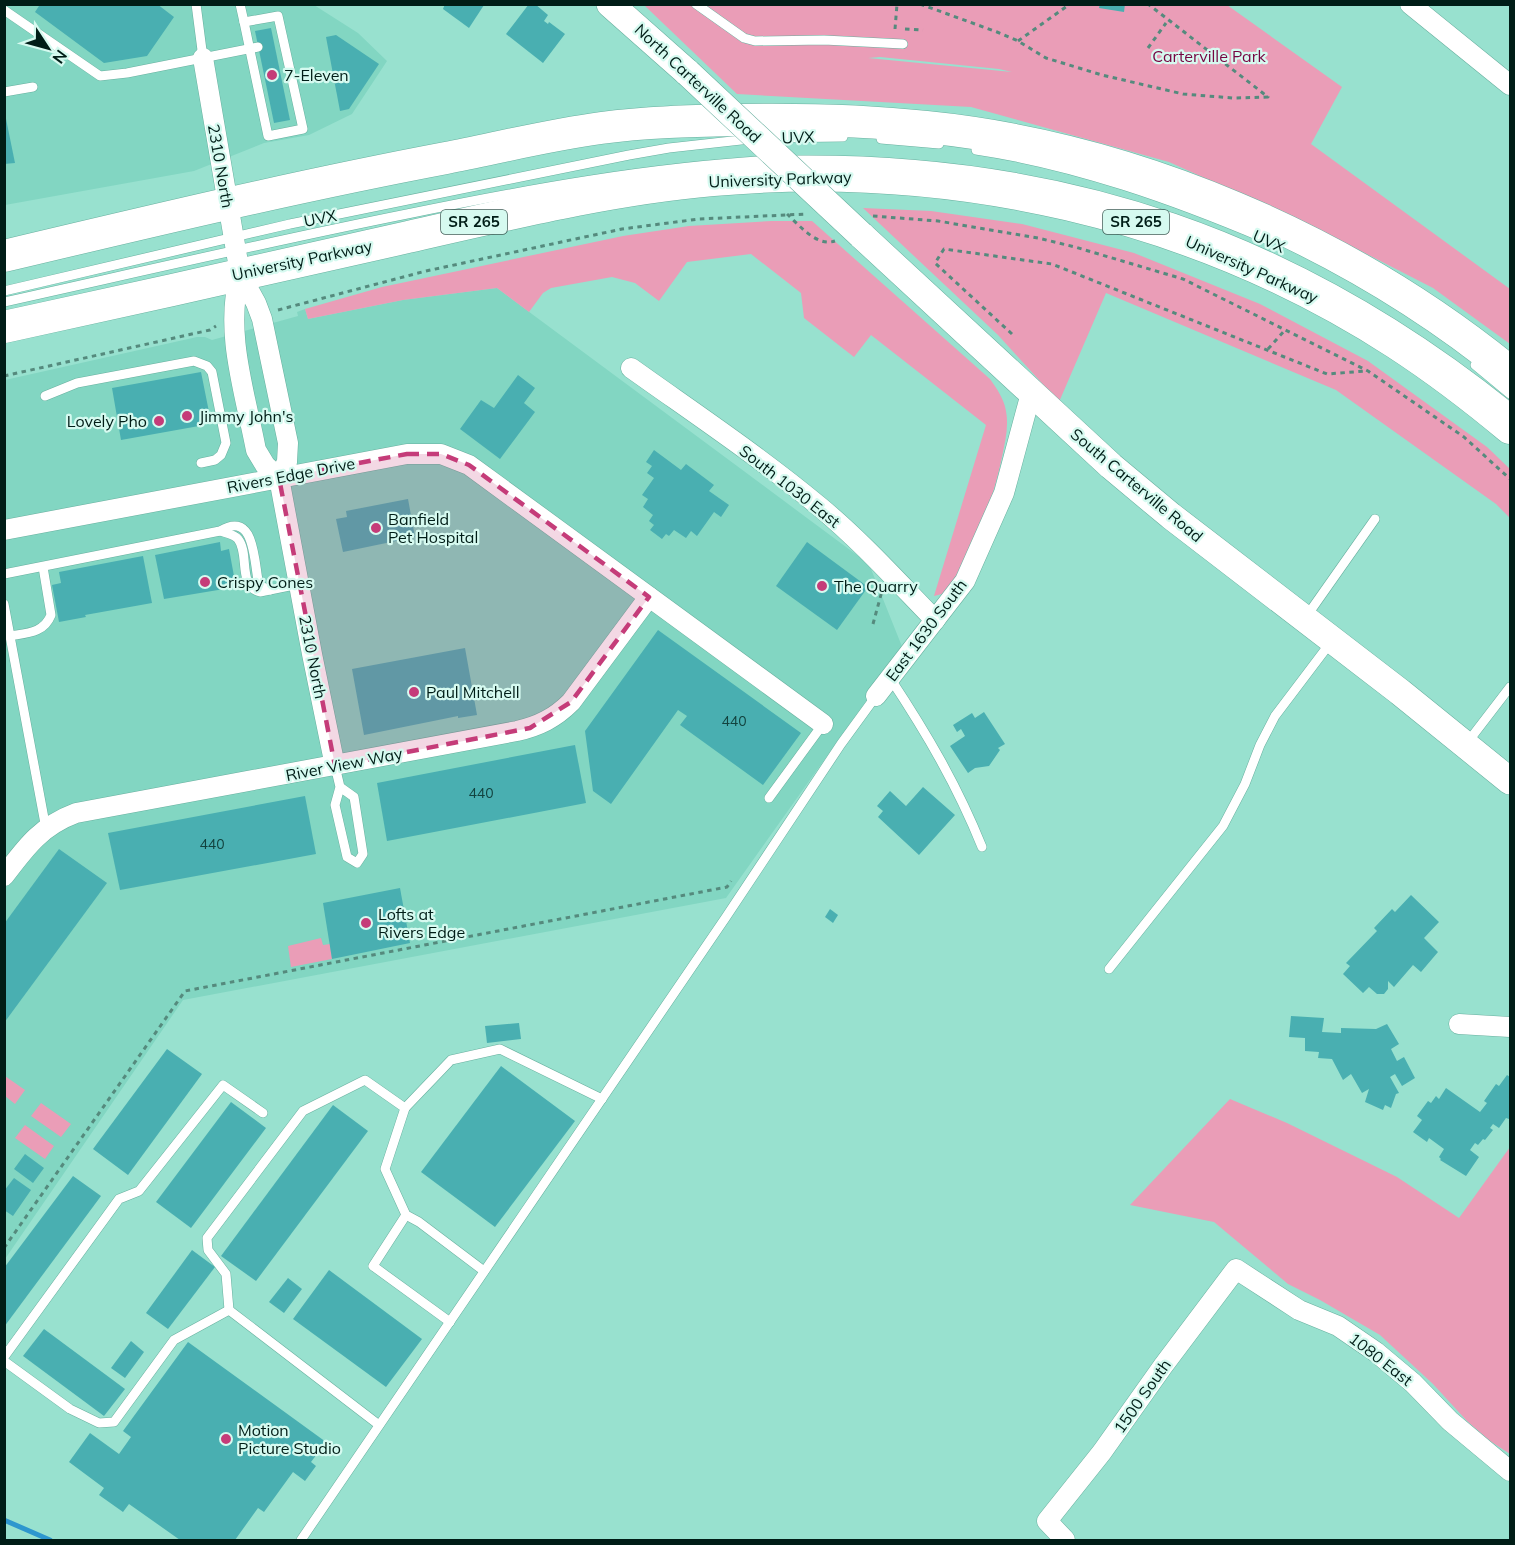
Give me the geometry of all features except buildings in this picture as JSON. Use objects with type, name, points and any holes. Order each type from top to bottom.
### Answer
[{"type":"main road","points":[[4,256],[358,174],[602,128],[710,121],[782,120],[836,120],[929,127],[988,136],[1076,155],[1132,171],[1216,201],[1302,238],[1379,280],[1461,334],[1510,372]]},
{"type":"main road","name":"University Parkway","points":[[4,327],[236,254],[519,212],[582,199],[678,184],[743,178],[825,175],[934,181],[1005,190],[1085,207],[1142,223],[1223,253],[1312,294],[1377,331],[1450,380],[1510,428]]},
{"type":"street","points":[[1410,4],[1510,85]]},
{"type":"street","name":"North Carterville Road","points":[[620,9],[784,164]]},
{"type":"street","name":"2310 North","points":[[203,58],[236,254],[262,319],[288,443],[287,462],[279,478]]},
{"type":"street","name":"South Carterville Road","points":[[784,164],[852,236],[1111,466],[1171,516],[1333,640],[1510,781]]},
{"type":"street","name":"2310 North","points":[[236,254],[234,342],[256,450],[265,465],[279,478],[335,766]]},
{"type":"street","name":"South 1030 East","points":[[631,368],[800,490],[844,528],[935,620]]},
{"type":"street","name":"East 1630 South","points":[[876,696],[965,581],[1004,493],[1031,393]]},
{"type":"street","name":"Rivers Edge Drive","points":[[4,530],[407,454],[441,454],[469,465],[823,724]]},
{"type":"street","name":"River View Way","points":[[4,876],[32,841],[46,829],[64,818],[88,810],[517,731],[548,721],[571,702],[649,597]]},
{"type":"street","points":[[1460,1024],[1510,1027]]},
{"type":"street","name":"1080 East","points":[[1236,1269],[1299,1310],[1338,1326],[1376,1352],[1413,1383],[1450,1421],[1510,1471]]},
{"type":"street","name":"1500 South","points":[[1065,1540],[1047,1521],[1102,1452],[1181,1340],[1236,1269]]},
{"type":"lane","points":[[240,4],[244,22],[254,48],[266,105],[268,136],[303,129],[291,99],[287,81],[279,43],[278,16],[244,22]]},
{"type":"lane","points":[[696,4],[744,38],[755,41],[824,40],[903,44]]},
{"type":"lane","points":[[197,5],[203,58]]},
{"type":"lane","points":[[4,10],[100,76],[254,48]]},
{"type":"lane","points":[[4,92],[33,87]]},
{"type":"lane","name":"UVX","points":[[4,291],[236,254],[290,224],[669,148],[760,138],[856,137]]},
{"type":"lane","points":[[874,138],[946,146]]},
{"type":"lane","name":"UVX","points":[[967,148],[1038,162],[1093,177],[1207,215],[1275,243]]},
{"type":"lane","points":[[4,302],[512,193],[677,168],[757,161],[827,160],[916,164],[976,170],[1035,180],[1105,196],[1196,225],[1245,245],[1371,308],[1444,357],[1510,407]]},
{"type":"lane","points":[[1464,357],[1510,394]]},
{"type":"lane","points":[[45,396],[76,383],[194,361],[207,366],[212,372],[226,443],[221,455],[215,460],[201,463]]},
{"type":"lane","points":[[1305,619],[1375,519]]},
{"type":"lane","points":[[4,574],[220,531],[234,535],[241,543],[248,583],[257,592],[299,584]]},
{"type":"lane","points":[[10,636],[36,631],[46,625],[49,620],[51,615],[43,567]]},
{"type":"lane","points":[[4,604],[46,829]]},
{"type":"lane","points":[[1109,969],[1222,826],[1245,784],[1260,745],[1275,716],[1333,640]]},
{"type":"lane","points":[[890,678],[950,776],[982,847]]},
{"type":"lane","points":[[1465,744],[1510,687]]},
{"type":"lane","points":[[301,1540],[726,917],[841,744],[876,696]]},
{"type":"lane","points":[[769,798],[823,724]]},
{"type":"lane","points":[[335,766],[340,787],[335,805],[347,857],[357,863],[363,854],[354,797],[340,787]]},
{"type":"lane","points":[[484,1271],[419,1222],[406,1215],[385,1169],[405,1108],[452,1060],[500,1049],[602,1099]]},
{"type":"lane","points":[[380,1425],[229,1310],[226,1274],[208,1250],[207,1238],[303,1111],[365,1080],[405,1108]]},
{"type":"lane","points":[[229,1310],[174,1340],[114,1422],[99,1423],[70,1409],[4,1359],[119,1199],[139,1191],[223,1085],[263,1113]]},
{"type":"lane","points":[[406,1215],[373,1266],[450,1322]]},
{"type":"path","points":[[897,4],[895,29],[923,30]]},
{"type":"path","points":[[920,4],[997,32],[1018,41],[1046,58],[1102,75],[1183,94],[1233,98],[1268,97],[1148,4]]},
{"type":"path","points":[[1018,41],[1070,4]]},
{"type":"path","points":[[1149,48],[1166,23]]},
{"type":"path","points":[[787,214],[810,235],[827,243],[852,236]]},
{"type":"path","points":[[1012,334],[935,263],[944,249],[1052,264],[1327,374],[1368,371]]},
{"type":"path","points":[[4,376],[210,330],[213,327]]},
{"type":"path","points":[[1268,350],[1285,330]]},
{"type":"path","points":[[873,624],[887,570]]},
{"type":"path","points":[[4,1248],[185,992],[727,887],[734,878]]},
{"type":"highlighted area","points":[[407,454],[441,454],[469,465],[649,597],[571,702],[530,728],[335,766],[279,478]]},
{"type":"shaded area","points":[[5,5],[314,5],[358,33],[387,61],[352,114],[309,135],[264,143],[194,171],[5,205]]},
{"type":"shaded area","points":[[497,288],[869,564],[903,649],[726,898],[183,1000],[5,1259],[5,380],[197,337],[212,340],[298,316],[297,312],[305,309],[308,319],[403,300]]},
{"type":"green space","name":"Carterville Park","points":[[644,5],[1227,5],[1342,87],[1311,144],[1510,289],[1510,344],[1433,288],[1316,228],[1169,162],[971,107],[737,94]],"holes":[[[880,57],[1012,72],[868,58]]]},
{"type":"green space","points":[[863,208],[931,211],[1022,224],[1134,253],[1260,304],[1368,361],[1487,447],[1510,469],[1510,518],[1496,504],[1336,390],[1106,293],[1059,402],[998,335]]},
{"type":"green space","points":[[812,221],[990,379],[1002,398],[1007,417],[1007,429],[993,494],[973,544],[946,593],[934,596],[986,425],[871,335],[854,357],[804,318],[801,293],[751,254],[687,262],[659,301],[635,283],[612,277],[551,288],[543,293],[529,312],[497,288],[403,300],[308,319],[305,309],[382,287],[623,236],[689,226]]},
{"type":"green space","points":[[321,938],[323,945],[330,944],[332,959],[291,967],[288,946]]},
{"type":"green space","points":[[5,1076],[25,1090],[15,1104],[5,1096]]},
{"type":"green space","points":[[1230,1099],[1287,1123],[1397,1177],[1459,1218],[1510,1147],[1510,1454],[1490,1441],[1467,1421],[1433,1384],[1380,1335],[1288,1284],[1214,1222],[1130,1205]]},
{"type":"green space","points":[[41,1103],[71,1124],[61,1137],[31,1116]]},
{"type":"green space","points":[[25,1125],[54,1146],[45,1159],[15,1138]]},
{"type":"waterway","points":[[4,1520],[50,1540]]},
{"type":"place","name":"7-Eleven","points":[[272,75]]},
{"type":"place","name":"Jimmy John's","points":[[187,416]]},
{"type":"place","name":"Lovely Pho","points":[[159,421]]},
{"type":"place","name":"Banfield Pet Hospital","points":[[376,528]]},
{"type":"place","name":"Crispy Cones","points":[[205,582]]},
{"type":"place","name":"The Quarry","points":[[822,586]]},
{"type":"place","name":"Paul Mitchell","points":[[414,692]]},
{"type":"place","name":"Lofts at Rivers Edge","points":[[366,923]]},
{"type":"place","name":"Motion Picture Studio","points":[[226,1439]]}]
